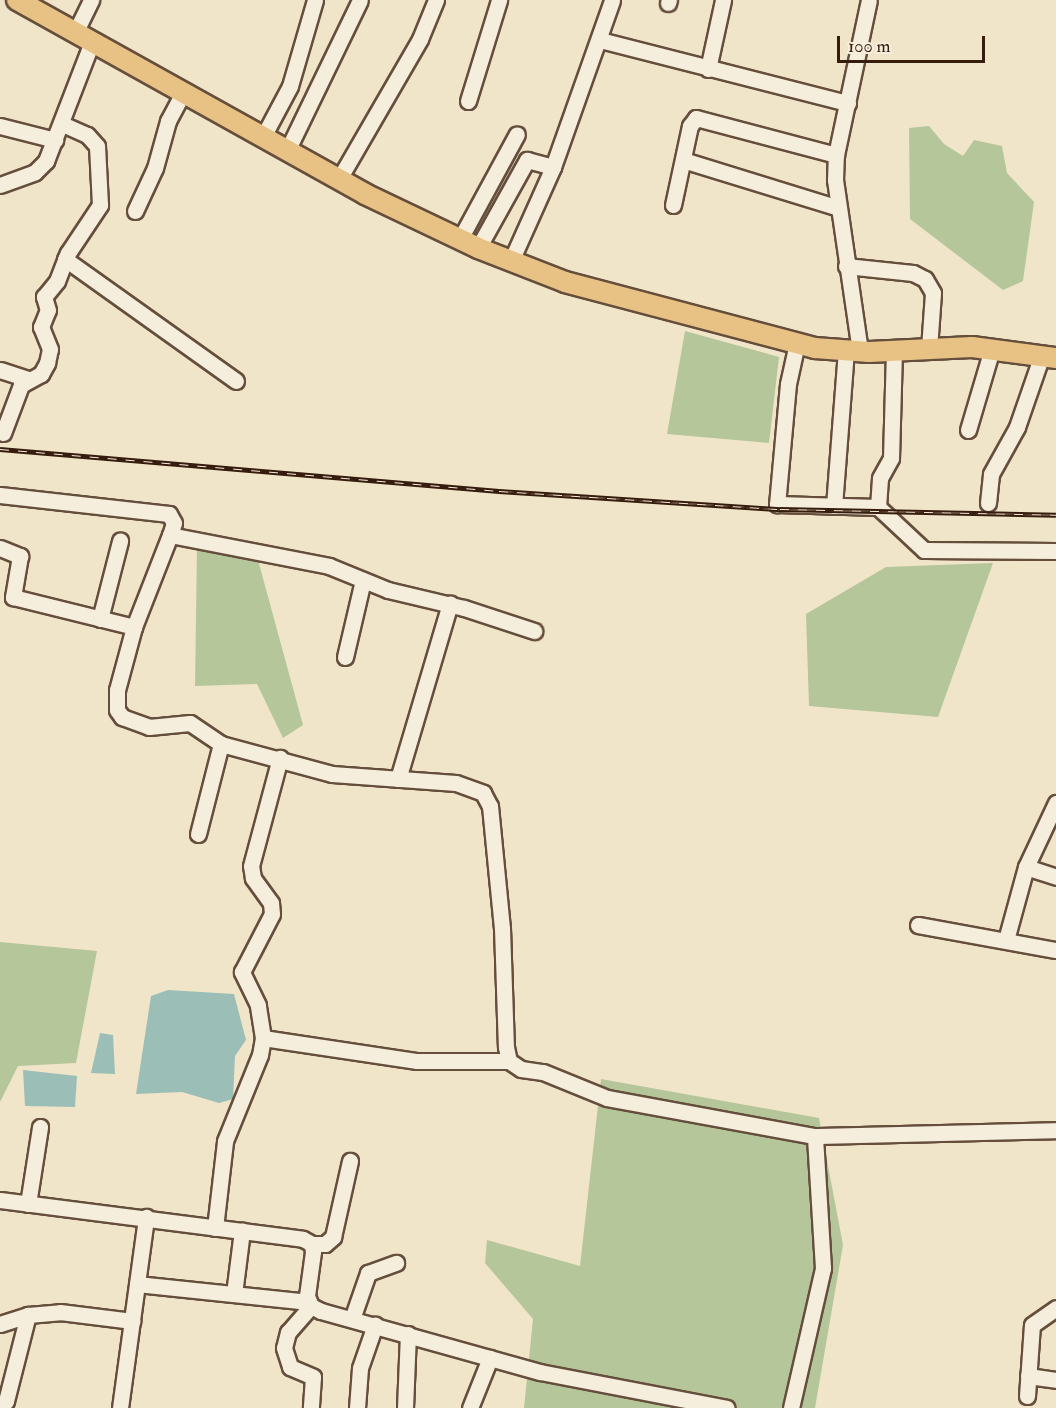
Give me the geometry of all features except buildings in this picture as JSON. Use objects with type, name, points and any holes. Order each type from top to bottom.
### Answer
[{"type":"main road","points":[[17,0],[264,135],[339,179],[478,248],[565,282],[797,343],[853,351],[992,349],[1049,356]]},
{"type":"street","points":[[0,185],[41,167],[55,140],[62,124],[91,0]]},
{"type":"street","points":[[264,135],[290,86],[315,0]]},
{"type":"street","points":[[288,149],[360,0]]},
{"type":"street","points":[[339,179],[420,39],[436,0]]},
{"type":"street","points":[[468,101],[499,0]]},
{"type":"street","points":[[511,261],[553,167],[600,40],[612,0]]},
{"type":"street","points":[[708,69],[723,0]]},
{"type":"street","points":[[834,506],[853,351],[846,266],[836,207],[836,155],[869,0]]},
{"type":"street","points":[[600,40],[848,103]]},
{"type":"street","points":[[135,211],[154,168],[165,128],[184,92]]},
{"type":"street","points":[[673,205],[690,126],[696,118],[836,155]]},
{"type":"street","points":[[3,433],[21,385],[28,379],[41,374],[47,363],[50,349],[41,327],[48,310],[43,300],[57,281],[65,259],[93,221],[101,196],[97,146],[87,135],[62,124]]},
{"type":"street","points":[[0,126],[55,140]]},
{"type":"street","points":[[460,239],[517,134]]},
{"type":"street","points":[[478,248],[527,160],[553,167]]},
{"type":"street","points":[[683,160],[836,207]]},
{"type":"street","points":[[65,259],[236,381]]},
{"type":"street","points":[[846,266],[913,273],[926,279],[933,293],[929,349]]},
{"type":"street","points":[[797,343],[788,384],[777,504],[878,507],[924,550],[1056,551]]},
{"type":"street","points":[[968,430],[992,349]]},
{"type":"street","points":[[878,507],[880,478],[891,458],[894,350]]},
{"type":"street","points":[[988,503],[991,474],[1017,428],[1049,356]]},
{"type":"street","points":[[0,370],[28,379]]},
{"type":"street","points":[[0,495],[157,511],[169,514],[174,523],[134,627],[117,690],[117,710],[122,717],[149,727],[190,723],[221,744],[347,777],[470,787],[483,793],[490,806],[509,1061]]},
{"type":"street","points":[[170,535],[329,566],[401,594],[450,604],[534,632]]},
{"type":"street","points":[[100,619],[120,542]]},
{"type":"street","points":[[0,548],[20,556],[13,597],[134,627]]},
{"type":"street","points":[[345,657],[363,580]]},
{"type":"street","points":[[398,780],[450,604]]},
{"type":"street","points":[[198,834],[221,744]]},
{"type":"street","points":[[215,1228],[225,1142],[260,1055],[263,1038],[258,1005],[242,972],[272,914],[271,903],[254,878],[251,866],[280,758]]},
{"type":"street","points":[[1006,940],[1026,867],[1056,803]]},
{"type":"street","points":[[1026,867],[1056,877]]},
{"type":"street","points":[[918,926],[1056,950]]},
{"type":"street","points":[[263,1038],[417,1062],[509,1061],[607,1098],[815,1136],[1056,1130]]},
{"type":"street","points":[[28,1204],[40,1127]]},
{"type":"street","points":[[791,1408],[823,1268],[815,1136]]},
{"type":"street","points":[[0,1200],[146,1217],[303,1239],[312,1244],[325,1244],[333,1237],[350,1161]]},
{"type":"street","points":[[120,1408],[146,1217]]},
{"type":"street","points":[[234,1294],[242,1231]]},
{"type":"street","points":[[311,1408],[314,1377],[290,1367],[284,1348],[288,1332],[310,1304],[312,1244]]},
{"type":"street","points":[[352,1319],[368,1273],[396,1263]]},
{"type":"street","points":[[137,1284],[310,1304],[352,1319],[540,1372],[728,1408]]},
{"type":"street","points":[[1027,1396],[1032,1325],[1056,1308]]},
{"type":"street","points":[[0,1324],[28,1315],[60,1312],[132,1321]]},
{"type":"street","points":[[0,1408],[6,1401],[28,1315]]},
{"type":"street","points":[[357,1408],[360,1368],[375,1325]]},
{"type":"street","points":[[405,1408],[408,1334]]},
{"type":"street","points":[[470,1408],[490,1358]]},
{"type":"street","points":[[1028,1376],[1056,1380]]},
{"type":"green space","points":[[929,126],[944,144],[963,156],[974,140],[1002,146],[1007,173],[1034,202],[1023,281],[1003,290],[910,219],[909,128]]},
{"type":"green space","points":[[685,331],[779,357],[769,443],[667,434]]},
{"type":"green space","points":[[197,547],[246,551],[258,560],[303,725],[283,738],[257,684],[195,686]]},
{"type":"green space","points":[[993,563],[938,717],[809,706],[806,614],[886,567]]},
{"type":"green space","points":[[0,942],[97,951],[76,1063],[18,1066],[0,1102]]},
{"type":"green space","points":[[601,1079],[819,1118],[843,1245],[815,1408],[524,1408],[533,1319],[485,1263],[487,1240],[580,1266]]},
{"type":"water","points":[[168,990],[234,994],[246,1040],[235,1056],[233,1099],[219,1103],[182,1092],[136,1094],[151,996]]},
{"type":"water","points":[[100,1033],[113,1035],[115,1074],[91,1073]]},
{"type":"water","points":[[23,1070],[77,1076],[75,1107],[25,1106]]},
{"type":"railway","points":[[0,449],[499,491],[780,509],[1056,515]]}]
